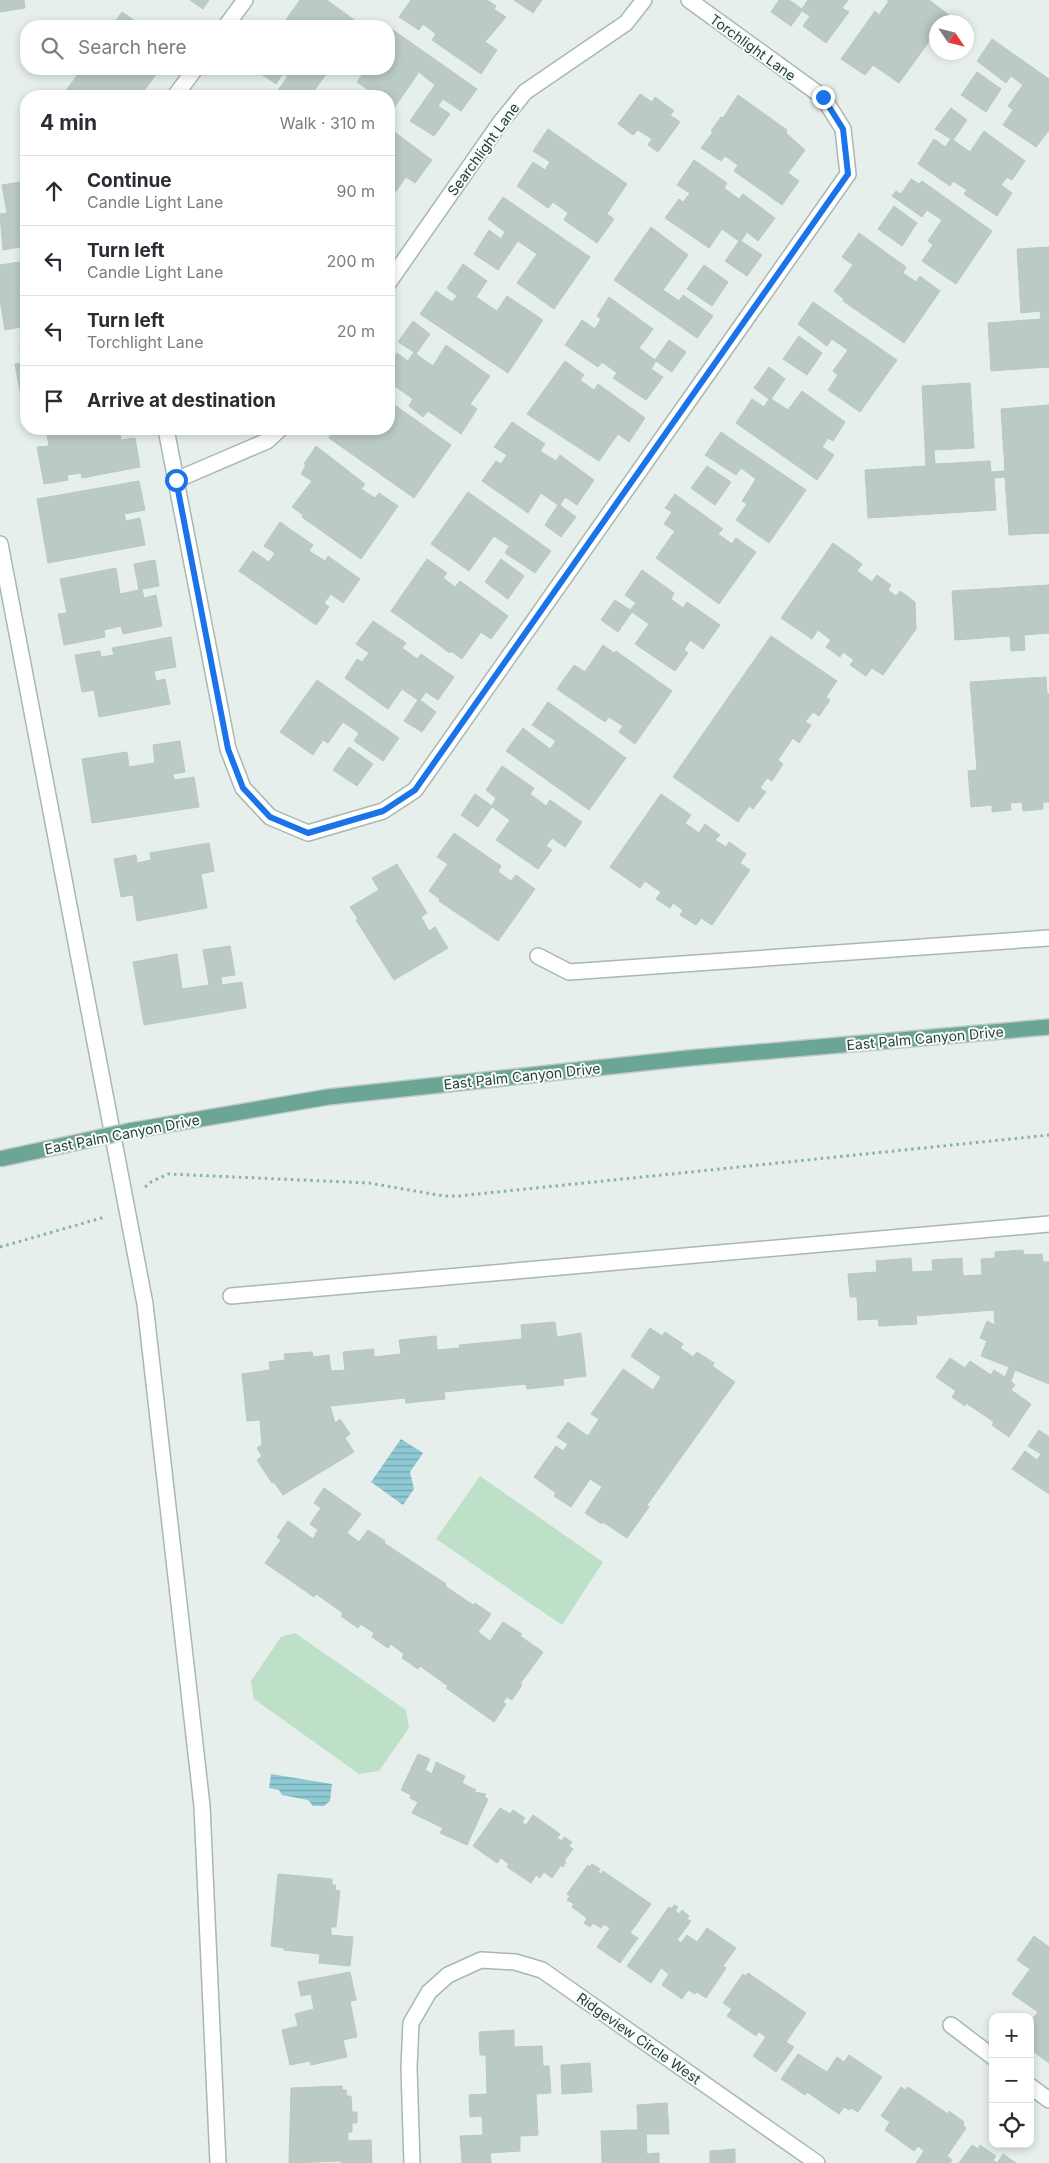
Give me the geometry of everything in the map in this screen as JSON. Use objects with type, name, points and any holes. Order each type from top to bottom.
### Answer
[{"type":"main road","name":"East Palm Canyon Drive","points":[[0,1159],[129,1131],[328,1097],[689,1058],[1049,1027]]},
{"type":"street","points":[[230,20],[245,0]]},
{"type":"street","name":"Searchlight Lane","points":[[395,273],[500,123],[525,92],[626,23],[644,0]]},
{"type":"street","name":"Torchlight Lane","points":[[176,480],[228,749],[243,788],[270,817],[308,833],[383,811],[415,790],[848,174],[843,129],[823,97],[689,0]]},
{"type":"street","points":[[179,90],[191,75]]},
{"type":"street","points":[[167,435],[176,480],[267,441],[274,435]]},
{"type":"street","points":[[0,544],[123,1210],[145,1304],[202,1806],[218,2163]]},
{"type":"street","points":[[538,956],[569,972],[1049,938]]},
{"type":"street","points":[[230,1296],[1049,1224]]},
{"type":"street","name":"Ridgeview Circle West","points":[[412,2163],[409,2068],[412,2023],[429,1992],[448,1976],[481,1960],[515,1962],[542,1970],[816,2163]]},
{"type":"street","points":[[951,2025],[989,2054]]},
{"type":"street","points":[[1034,2089],[1049,2100]]},
{"type":"path","points":[[0,1247],[123,1210],[151,1182],[168,1174],[369,1183],[444,1196],[458,1196],[1049,1135]]},
{"type":"green space","points":[[480,1476],[603,1562],[562,1625],[436,1539]]},
{"type":"green space","points":[[295,1633],[406,1710],[409,1728],[379,1771],[359,1774],[254,1699],[251,1681],[281,1637]]},
{"type":"water","points":[[401,1439],[423,1453],[410,1472],[414,1489],[403,1505],[371,1482]]},
{"type":"water","points":[[271,1774],[332,1784],[330,1801],[324,1806],[313,1806],[308,1800],[282,1795],[279,1790],[269,1788]]},
{"type":"building","points":[[0,0],[24,0],[25,8],[0,12]]},
{"type":"building","points":[[190,0],[209,0],[203,9]]},
{"type":"building","points":[[300,0],[327,0],[354,20],[286,20]]},
{"type":"building","points":[[411,0],[487,0],[496,6],[494,9],[506,17],[485,42],[497,50],[481,74],[432,40],[436,34],[423,24],[419,30],[399,17]]},
{"type":"building","points":[[514,0],[542,0],[533,13]]},
{"type":"building","points":[[779,0],[789,0],[802,9],[808,0],[848,0],[842,8],[849,12],[826,43],[803,26],[810,16],[802,11],[791,26],[771,12]]},
{"type":"building","points":[[887,0],[929,0],[949,15],[929,15],[929,42],[899,83],[873,65],[865,75],[841,59],[875,11],[879,15],[889,1]]},
{"type":"building","points":[[122,12],[133,20],[116,20]]},
{"type":"building","points":[[395,31],[477,89],[461,111],[443,99],[438,106],[450,114],[434,136],[410,121],[435,85],[419,72],[395,107],[395,90],[368,90],[357,82],[362,75],[395,75]]},
{"type":"building","points":[[992,39],[1049,79],[1049,130],[1036,147],[1003,125],[1013,110],[1008,106],[1023,85],[1011,76],[1006,83],[977,61]]},
{"type":"building","points":[[977,72],[1001,89],[986,112],[961,95]]},
{"type":"building","points":[[78,75],[156,75],[144,90],[66,90]]},
{"type":"building","points":[[263,75],[282,75],[276,84]]},
{"type":"building","points":[[286,75],[326,75],[314,90],[278,90],[288,76]]},
{"type":"building","points":[[640,94],[652,102],[655,97],[674,111],[670,115],[680,122],[658,152],[648,145],[652,139],[638,130],[633,135],[618,124]]},
{"type":"building","points":[[738,95],[787,130],[786,133],[805,150],[788,173],[799,181],[782,205],[734,171],[738,165],[725,156],[721,161],[701,148],[713,132],[711,131],[721,117],[723,118]]},
{"type":"building","points":[[951,108],[967,120],[953,140],[970,152],[984,131],[1025,161],[1012,180],[1007,177],[1001,185],[1012,193],[997,216],[964,194],[967,190],[953,181],[950,186],[918,164],[934,139],[945,147],[951,139],[935,129]]},
{"type":"building","points":[[548,129],[627,184],[607,214],[614,219],[597,243],[564,220],[568,213],[553,202],[548,208],[517,186],[533,162],[545,170],[550,162],[533,151]]},
{"type":"building","points":[[395,132],[432,160],[415,183],[406,177],[395,193]]},
{"type":"building","points":[[694,160],[727,183],[724,188],[739,199],[743,194],[775,218],[758,241],[747,232],[741,241],[762,255],[747,276],[725,261],[739,241],[722,229],[709,248],[665,218],[679,199],[683,202],[690,193],[677,185]]},
{"type":"building","points":[[911,179],[919,184],[922,181],[992,231],[956,284],[922,261],[933,245],[928,241],[942,220],[927,210],[922,217],[892,196],[896,191],[901,194]]},
{"type":"building","points":[[20,182],[20,247],[3,250],[0,214],[7,213],[2,185]]},
{"type":"building","points":[[503,197],[590,257],[554,309],[517,283],[537,254],[518,241],[498,270],[474,254],[489,230],[501,239],[505,232],[488,219]]},
{"type":"building","points":[[894,206],[917,223],[902,246],[878,229]]},
{"type":"building","points":[[651,227],[688,255],[663,290],[679,301],[683,295],[713,316],[697,338],[614,280]]},
{"type":"building","points":[[859,233],[906,267],[903,273],[916,282],[920,276],[940,291],[904,343],[843,301],[844,299],[834,291],[853,265],[842,257]]},
{"type":"building","points":[[1049,247],[1049,367],[991,371],[988,323],[1041,319],[1040,311],[1021,313],[1017,249]]},
{"type":"building","points":[[20,262],[20,327],[5,330],[0,300],[0,265]]},
{"type":"building","points":[[463,264],[487,281],[476,297],[497,311],[507,296],[543,320],[508,373],[420,314],[436,291],[452,302],[457,296],[447,288]]},
{"type":"building","points":[[704,265],[728,282],[712,306],[687,289]]},
{"type":"building","points":[[609,297],[653,329],[639,348],[655,360],[669,340],[686,352],[672,372],[656,361],[651,369],[663,377],[646,400],[613,378],[617,373],[602,362],[598,367],[565,345],[582,320],[595,329],[601,319],[597,316]]},
{"type":"building","points":[[813,302],[897,360],[860,412],[828,390],[838,375],[833,371],[848,350],[832,339],[827,346],[798,324]]},
{"type":"building","points":[[413,321],[430,334],[416,354],[433,366],[446,345],[490,376],[470,404],[477,409],[461,434],[428,411],[423,417],[409,406],[413,399],[395,386],[395,356],[397,353],[408,361],[414,352],[398,342]]},
{"type":"building","points":[[799,336],[822,353],[807,375],[783,359]]},
{"type":"building","points":[[565,361],[584,375],[580,380],[594,390],[598,384],[645,418],[629,442],[618,434],[599,461],[527,414]]},
{"type":"building","points":[[20,363],[20,391],[15,364]]},
{"type":"building","points":[[769,367],[785,379],[771,399],[788,410],[802,391],[845,422],[833,441],[828,438],[822,447],[834,455],[817,480],[736,423],[752,399],[764,407],[769,399],[754,388]]},
{"type":"building","points":[[970,383],[974,448],[934,450],[935,464],[990,461],[991,472],[1005,471],[1001,409],[1049,405],[1049,533],[1009,535],[1005,477],[994,478],[996,510],[868,518],[865,470],[926,466],[922,386]]},
{"type":"building","points":[[395,405],[451,445],[414,498],[329,438],[331,435],[395,435]]},
{"type":"building","points":[[512,422],[545,444],[540,451],[556,461],[560,455],[594,480],[577,505],[565,497],[560,505],[576,517],[561,537],[545,525],[558,505],[541,493],[528,513],[482,481],[496,461],[501,464],[507,455],[494,447]]},
{"type":"building","points":[[721,432],[806,490],[769,543],[736,520],[747,504],[742,501],[756,479],[741,468],[736,475],[705,455]]},
{"type":"building","points":[[47,435],[120,435],[121,440],[135,438],[140,467],[82,478],[81,473],[67,475],[68,480],[44,484],[37,447],[49,446]]},
{"type":"building","points":[[316,446],[365,484],[361,489],[375,498],[379,493],[398,506],[361,559],[302,517],[303,515],[292,507],[312,481],[301,474],[306,465],[304,464]]},
{"type":"building","points":[[707,466],[731,482],[715,505],[691,488]]},
{"type":"building","points":[[139,481],[145,510],[124,514],[126,521],[140,518],[145,545],[48,563],[37,499]]},
{"type":"building","points":[[468,492],[551,551],[535,573],[505,553],[509,546],[494,536],[469,571],[431,544]]},
{"type":"building","points":[[675,494],[723,529],[718,534],[732,544],[736,538],[756,552],[719,604],[656,558],[675,531],[664,524],[672,512],[665,508]]},
{"type":"building","points":[[280,522],[313,545],[309,551],[325,561],[328,556],[360,579],[343,603],[331,594],[324,603],[329,607],[316,625],[239,571],[253,551],[269,562],[275,553],[264,546]]},
{"type":"building","points":[[833,543],[862,564],[857,571],[872,582],[877,575],[891,585],[888,590],[896,596],[900,591],[915,602],[916,629],[883,675],[872,668],[866,676],[850,665],[854,660],[843,652],[840,657],[826,647],[831,640],[818,630],[812,639],[781,618]]},
{"type":"building","points":[[427,559],[447,573],[443,578],[455,587],[460,581],[508,616],[491,639],[481,632],[462,659],[451,651],[450,653],[391,611]]},
{"type":"building","points":[[501,559],[524,576],[508,599],[485,582]]},
{"type":"building","points":[[155,560],[159,586],[142,589],[144,598],[156,595],[162,626],[123,634],[121,626],[104,630],[105,637],[64,645],[58,614],[67,613],[60,579],[116,568],[120,594],[139,590],[134,564]]},
{"type":"building","points":[[642,570],[674,593],[671,599],[683,608],[687,602],[720,625],[703,649],[690,640],[684,650],[688,653],[675,671],[635,644],[649,624],[632,612],[618,632],[601,620],[615,600],[630,610],[636,603],[625,595]]},
{"type":"building","points":[[1049,585],[1049,633],[1024,635],[1025,650],[1011,651],[1010,636],[955,640],[952,591]]},
{"type":"building","points":[[373,621],[406,643],[402,648],[417,659],[421,654],[454,677],[438,700],[426,692],[420,700],[436,712],[422,732],[404,721],[418,700],[402,689],[388,709],[345,678],[357,659],[362,662],[369,653],[356,644]]},
{"type":"building","points":[[771,636],[837,681],[826,697],[830,700],[819,716],[813,712],[805,722],[811,725],[799,743],[793,738],[778,760],[783,764],[772,781],[767,778],[760,788],[766,792],[753,809],[749,806],[738,822],[673,777]]},
{"type":"building","points":[[171,637],[176,667],[154,671],[156,681],[165,679],[170,704],[99,717],[94,690],[82,692],[75,655],[100,651],[101,657],[114,655],[112,648]]},
{"type":"building","points":[[603,645],[614,653],[616,651],[672,691],[635,744],[619,732],[623,726],[609,717],[605,722],[557,689],[574,665],[585,672]]},
{"type":"building","points":[[1046,677],[1047,694],[1049,694],[1049,802],[1043,802],[1043,809],[1023,811],[1022,802],[1010,803],[1011,810],[992,812],[992,805],[971,807],[968,771],[977,770],[970,682]]},
{"type":"building","points":[[317,680],[399,738],[383,761],[354,741],[359,733],[343,722],[328,743],[323,740],[313,755],[280,732]]},
{"type":"building","points":[[548,702],[626,758],[589,810],[506,751],[523,728],[550,749],[556,741],[532,725]]},
{"type":"building","points":[[180,741],[185,772],[173,774],[174,780],[194,777],[199,807],[92,823],[82,759],[127,752],[129,767],[155,763],[153,745]]},
{"type":"building","points":[[349,747],[373,764],[357,786],[333,770]]},
{"type":"building","points":[[502,766],[534,788],[530,794],[546,806],[550,800],[582,822],[565,847],[552,838],[546,846],[552,850],[538,869],[496,840],[510,820],[492,807],[478,827],[461,815],[475,794],[492,806],[496,798],[486,790]]},
{"type":"building","points":[[661,794],[691,815],[685,823],[699,833],[705,824],[720,835],[715,840],[726,847],[729,842],[746,854],[740,863],[750,870],[712,925],[701,918],[696,925],[680,915],[683,910],[673,903],[670,908],[656,899],[661,892],[645,881],[640,888],[610,867]]},
{"type":"building","points":[[454,833],[501,866],[498,872],[511,881],[516,875],[535,889],[498,941],[439,901],[440,899],[429,891],[448,864],[437,857]]},
{"type":"building","points":[[209,843],[214,871],[201,874],[207,908],[137,921],[133,895],[121,897],[114,859],[136,855],[137,863],[151,860],[150,853]]},
{"type":"building","points":[[397,864],[427,913],[421,917],[429,931],[435,927],[448,948],[394,980],[356,920],[358,919],[350,907],[379,890],[372,878]]},
{"type":"building","points":[[230,946],[235,975],[221,977],[222,985],[242,982],[246,1008],[144,1025],[133,962],[177,954],[182,989],[209,985],[203,950]]},
{"type":"building","points":[[1023,1250],[1024,1255],[1042,1254],[1043,1262],[1049,1262],[1049,1384],[1015,1370],[1011,1381],[1015,1385],[1011,1390],[1031,1404],[1009,1437],[992,1425],[994,1422],[966,1403],[965,1406],[952,1397],[956,1391],[936,1377],[950,1358],[965,1368],[970,1361],[991,1375],[994,1370],[1005,1377],[1009,1367],[981,1356],[987,1341],[980,1338],[987,1321],[995,1325],[994,1310],[916,1316],[917,1324],[879,1326],[878,1319],[858,1320],[857,1297],[850,1297],[848,1274],[877,1272],[876,1261],[911,1258],[912,1272],[933,1271],[932,1260],[962,1258],[963,1276],[982,1275],[981,1259],[995,1258],[995,1252]]},
{"type":"building","points":[[555,1322],[557,1337],[581,1333],[586,1376],[563,1379],[564,1385],[527,1389],[526,1384],[444,1392],[445,1399],[406,1403],[405,1398],[330,1406],[335,1423],[340,1419],[350,1434],[345,1438],[354,1452],[283,1495],[274,1482],[272,1483],[257,1460],[262,1456],[257,1448],[262,1445],[260,1420],[247,1421],[242,1374],[270,1370],[269,1362],[285,1360],[284,1354],[312,1352],[313,1357],[329,1355],[331,1371],[345,1370],[343,1352],[374,1349],[374,1357],[401,1354],[399,1340],[436,1336],[437,1350],[460,1348],[459,1345],[522,1339],[521,1325]]},
{"type":"building","points":[[650,1328],[662,1336],[665,1332],[683,1344],[680,1348],[693,1357],[697,1352],[714,1363],[712,1366],[735,1382],[647,1505],[649,1507],[627,1538],[585,1513],[602,1487],[590,1479],[571,1507],[554,1496],[556,1493],[534,1477],[556,1446],[563,1451],[568,1444],[557,1437],[568,1422],[588,1436],[599,1419],[591,1414],[623,1369],[653,1390],[661,1377],[631,1356]]},
{"type":"building","points":[[1039,1430],[1049,1437],[1049,1494],[1012,1469],[1025,1451],[1037,1460],[1041,1454],[1028,1446]]},
{"type":"building","points":[[324,1488],[361,1514],[347,1533],[359,1542],[368,1530],[385,1541],[384,1543],[446,1584],[445,1586],[473,1605],[475,1603],[491,1614],[478,1632],[490,1641],[503,1622],[522,1634],[520,1636],[543,1652],[520,1684],[522,1685],[512,1700],[507,1697],[503,1702],[506,1704],[494,1722],[446,1688],[448,1686],[420,1666],[418,1669],[402,1658],[404,1654],[391,1644],[388,1648],[372,1637],[374,1633],[361,1624],[358,1628],[341,1616],[343,1613],[316,1594],[314,1597],[265,1563],[281,1540],[277,1537],[288,1521],[313,1539],[318,1530],[310,1524],[321,1508],[314,1503]]},
{"type":"building","points":[[418,1754],[430,1759],[425,1770],[432,1774],[436,1762],[465,1776],[462,1783],[476,1790],[474,1792],[486,1794],[484,1797],[488,1799],[467,1845],[440,1833],[443,1828],[412,1813],[418,1802],[410,1798],[411,1795],[401,1790]]},
{"type":"building","points":[[500,1808],[510,1814],[513,1810],[525,1818],[522,1822],[526,1825],[533,1815],[560,1834],[557,1838],[562,1841],[564,1837],[572,1842],[569,1846],[573,1849],[564,1861],[566,1862],[563,1867],[561,1865],[552,1878],[544,1872],[540,1878],[536,1875],[531,1883],[507,1867],[509,1864],[501,1858],[497,1863],[473,1846]]},
{"type":"building","points":[[592,1864],[600,1869],[598,1872],[601,1874],[603,1871],[651,1904],[630,1933],[638,1938],[620,1963],[597,1947],[610,1928],[604,1924],[601,1928],[593,1923],[590,1927],[584,1923],[587,1918],[572,1907],[574,1904],[567,1900],[570,1896],[567,1894],[588,1865],[590,1867]]},
{"type":"building","points":[[278,1874],[332,1879],[332,1885],[336,1885],[335,1890],[340,1891],[336,1927],[331,1927],[331,1935],[353,1937],[350,1966],[319,1963],[320,1954],[284,1950],[284,1948],[271,1946]]},
{"type":"building","points":[[674,1905],[678,1907],[675,1911],[679,1914],[682,1910],[689,1916],[687,1919],[691,1921],[677,1940],[681,1943],[687,1935],[697,1942],[707,1928],[736,1948],[723,1966],[726,1968],[706,1998],[697,1992],[695,1994],[688,1990],[682,1999],[662,1985],[669,1974],[661,1968],[651,1983],[627,1966],[669,1907],[672,1909]]},
{"type":"building","points":[[1034,1936],[1049,1947],[1049,2063],[1034,2052],[1034,2017],[1038,2012],[1012,1994],[1030,1969],[1017,1960]]},
{"type":"building","points":[[350,1972],[356,2000],[350,2001],[357,2037],[343,2040],[347,2057],[311,2065],[310,2061],[290,2065],[282,2030],[298,2026],[295,2014],[314,2009],[311,1994],[301,1996],[298,1982]]},
{"type":"building","points":[[748,1973],[806,2013],[786,2042],[794,2047],[776,2072],[753,2056],[766,2037],[759,2032],[756,2036],[727,2016],[732,2009],[723,2003],[743,1974],[746,1976]]},
{"type":"building","points":[[514,2030],[514,2047],[542,2046],[543,2066],[549,2066],[551,2093],[536,2094],[538,2135],[520,2136],[520,2151],[490,2153],[491,2163],[462,2163],[460,2136],[483,2135],[482,2116],[470,2117],[469,2095],[487,2094],[486,2055],[480,2055],[479,2032]]},
{"type":"building","points":[[798,2054],[827,2072],[837,2057],[844,2062],[849,2055],[882,2077],[858,2112],[844,2107],[839,2114],[807,2092],[805,2095],[781,2079]]},
{"type":"building","points":[[590,2063],[592,2092],[562,2094],[561,2065]]},
{"type":"building","points":[[342,2086],[342,2090],[346,2090],[347,2096],[351,2096],[352,2112],[357,2112],[357,2123],[352,2123],[352,2132],[348,2132],[348,2141],[371,2140],[372,2163],[341,2163],[341,2161],[289,2163],[291,2088]]},
{"type":"building","points":[[901,2087],[905,2090],[908,2087],[948,2114],[949,2111],[964,2122],[963,2125],[966,2128],[947,2156],[952,2160],[950,2163],[916,2163],[924,2151],[918,2146],[914,2151],[885,2130],[890,2122],[881,2116]]},
{"type":"building","points":[[667,2103],[669,2134],[646,2134],[647,2154],[659,2153],[659,2163],[602,2163],[601,2131],[638,2130],[637,2105]]},
{"type":"building","points":[[972,2145],[978,2149],[980,2145],[996,2156],[993,2160],[997,2163],[959,2163]]},
{"type":"building","points":[[735,2149],[735,2163],[710,2163],[710,2151]]},
{"type":"building","points":[[1003,2154],[1016,2163],[997,2163]]},
{"type":"route","points":[[176,480],[228,749],[243,788],[270,817],[308,833],[383,811],[415,790],[848,174],[843,129],[823,97]]}]
